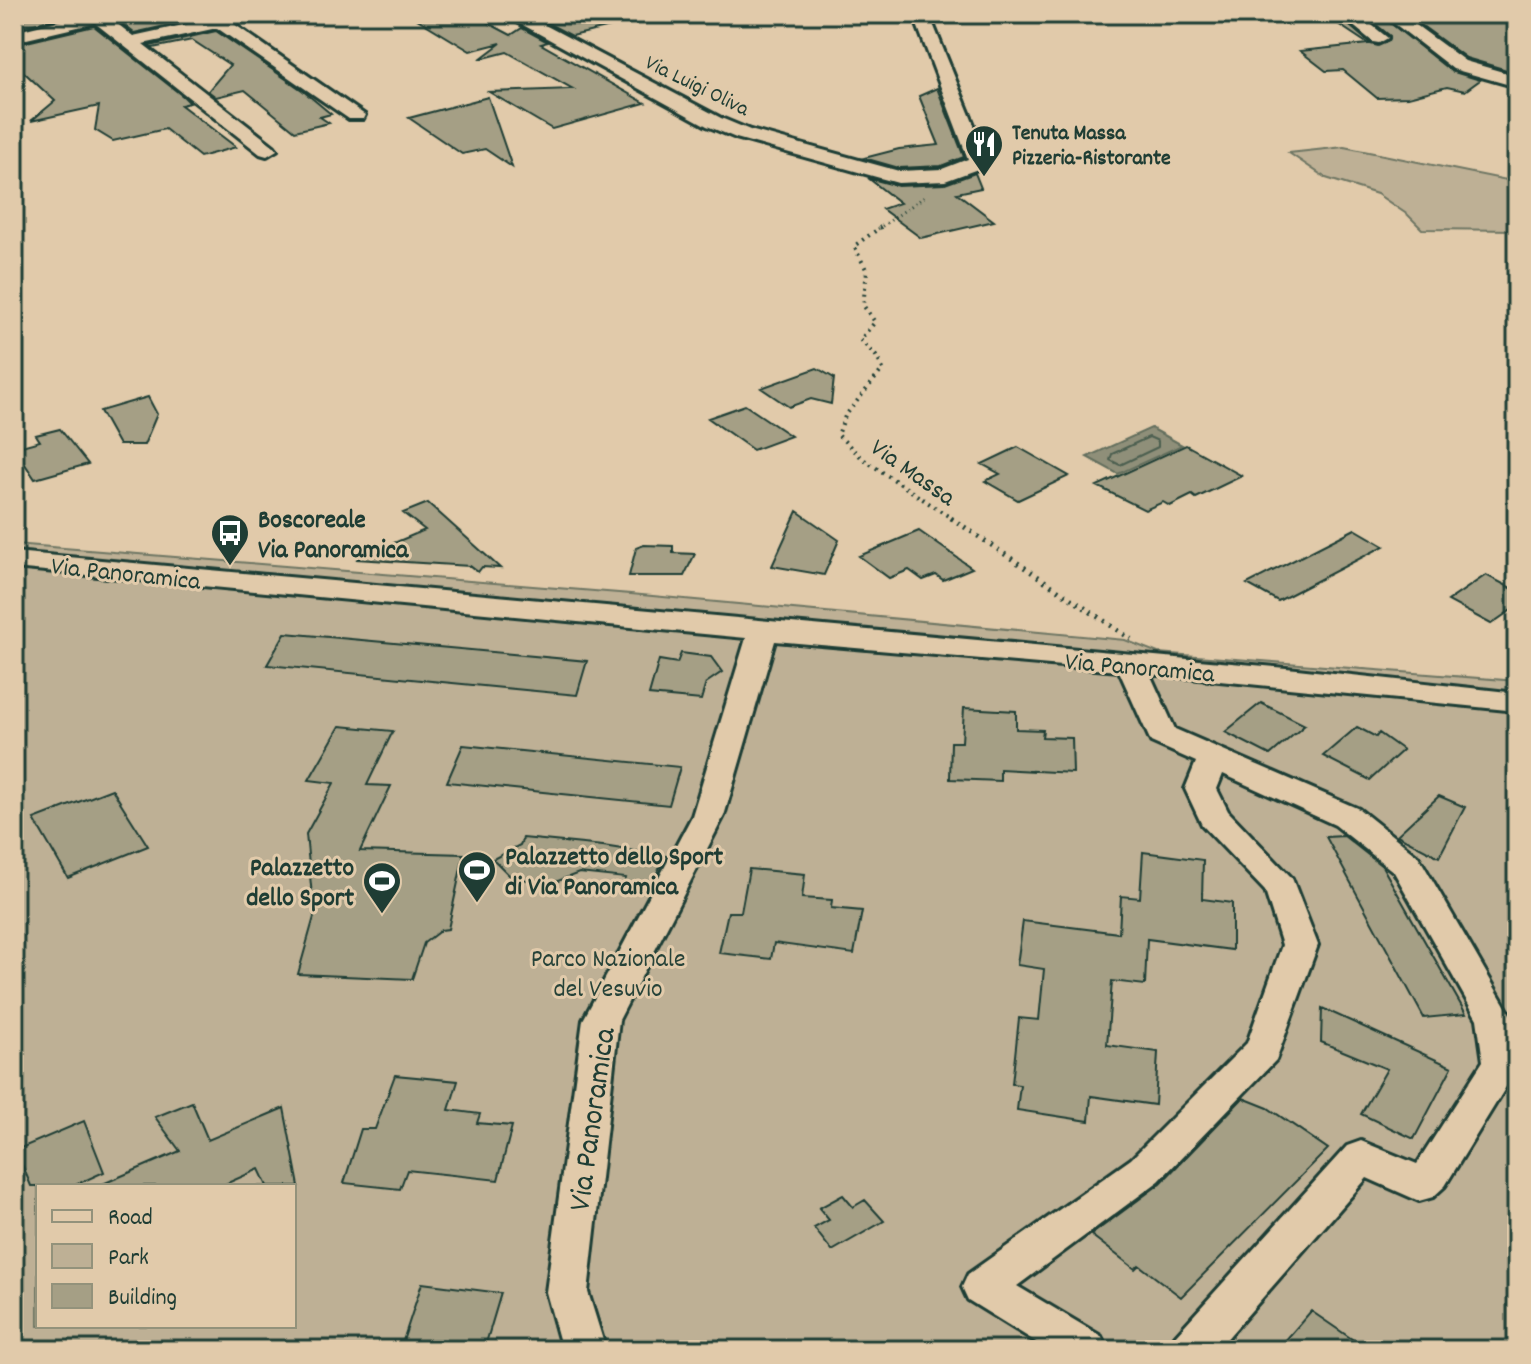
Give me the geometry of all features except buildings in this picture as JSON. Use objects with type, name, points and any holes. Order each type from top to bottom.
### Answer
[{"type":"street","points":[[129,42],[214,18],[255,14]]},
{"type":"street","name":"Via Luigi Oliva","points":[[511,14],[714,122],[743,134],[898,177],[945,175],[979,162],[921,14]]},
{"type":"street","points":[[1347,14],[1379,38]]},
{"type":"street","points":[[1390,14],[1459,65],[1517,82]]},
{"type":"street","points":[[14,37],[102,15],[129,42],[267,150]]},
{"type":"street","points":[[214,18],[356,115]]},
{"type":"street","name":"Via Panoramica","points":[[14,560],[1297,678],[1517,702]]},
{"type":"street","name":"Via Panoramica","points":[[584,1350],[567,1292],[601,1020],[708,816],[763,631]]},
{"type":"street","points":[[1131,665],[1162,735],[1347,817],[1406,864],[1495,1019],[1502,1062],[1431,1175],[1419,1185],[1361,1157],[1190,1350]]},
{"type":"street","points":[[1086,1350],[983,1287],[1145,1170],[1263,1050],[1300,945],[1280,886],[1214,817],[1201,789],[1214,758]]},
{"type":"path","name":"Via Massa","points":[[921,176],[932,193],[854,246],[867,271],[863,305],[875,322],[860,340],[876,356],[883,369],[877,381],[841,419],[838,435],[863,459],[1176,669]]},
{"type":"green space","points":[[1344,147],[1517,182],[1517,230],[1422,229],[1408,215],[1377,194],[1326,178],[1289,153]]},
{"type":"green space","name":"Parco Nazionale del Vesuvio","points":[[14,544],[631,594],[1125,640],[1158,653],[1517,681],[1517,1350],[14,1350]]},
{"type":"water","points":[[1151,428],[1182,445],[1118,474],[1087,457]]},
{"type":"place","name":"Tenuta Massa Pizzeria-Ristorante","points":[[984,178]]},
{"type":"place","name":"Boscoreale Via Panoramica","points":[[230,567]]},
{"type":"place","name":"Palazzetto dello Sport di Via Panoramica","points":[[477,904]]},
{"type":"place","name":"Palazzetto dello Sport","points":[[382,915]]}]
